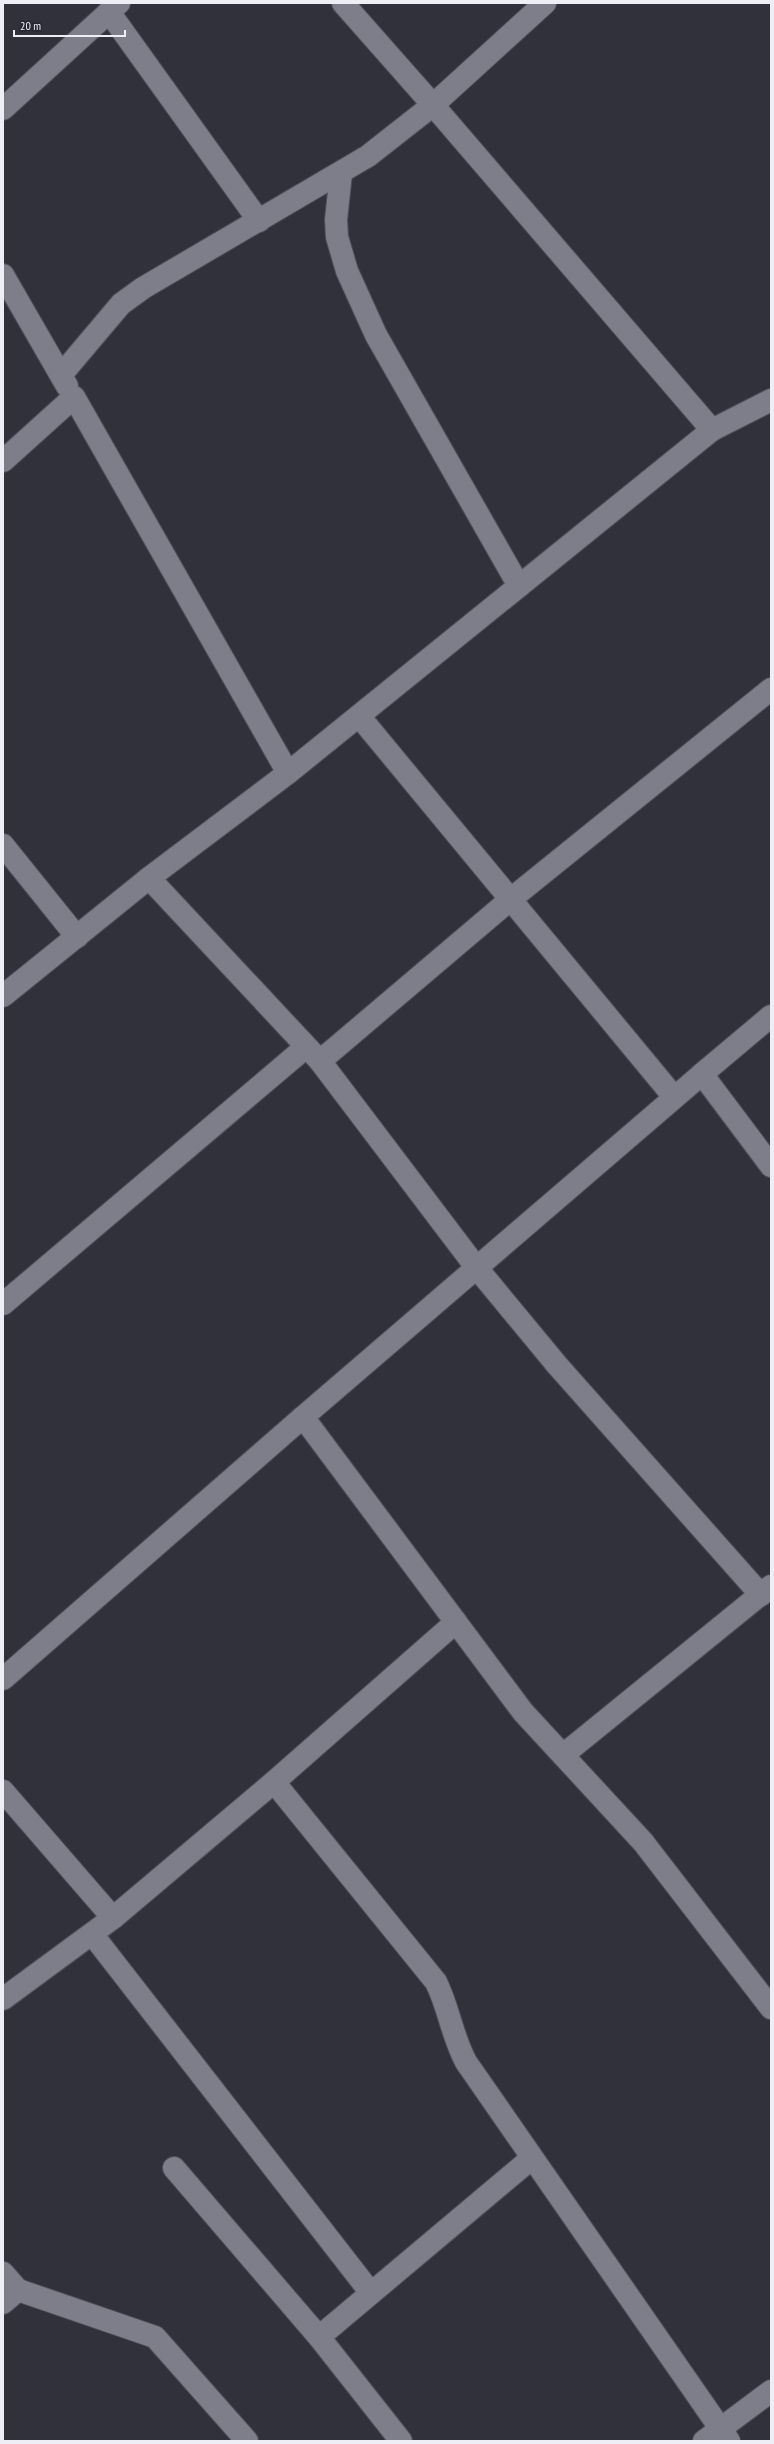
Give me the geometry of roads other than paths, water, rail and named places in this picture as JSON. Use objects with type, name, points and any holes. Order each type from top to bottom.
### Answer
[{"type":"street","points":[[343,3],[433,105],[712,430]]},
{"type":"street","points":[[61,375],[121,304],[143,288],[368,156],[433,105],[545,3]]},
{"type":"street","points":[[3,109],[114,8],[259,221]]},
{"type":"street","points":[[341,173],[336,220],[337,237],[347,271],[376,335],[519,586]]},
{"type":"street","points":[[3,275],[288,774]]},
{"type":"street","points":[[3,461],[74,397]]},
{"type":"street","points":[[3,996],[149,878],[288,774],[712,430],[771,400]]},
{"type":"street","points":[[3,1304],[313,1054],[511,899],[771,689]]},
{"type":"street","points":[[359,716],[674,1097]]},
{"type":"street","points":[[3,845],[77,937]]},
{"type":"street","points":[[149,878],[313,1054],[476,1268],[557,1365],[766,1590],[563,1755]]},
{"type":"street","points":[[3,1679],[303,1417],[674,1097],[771,1016]]},
{"type":"street","points":[[702,1074],[771,1166]]},
{"type":"street","points":[[303,1417],[523,1712],[643,1842],[771,2008]]},
{"type":"street","points":[[3,1999],[113,1918],[274,1782],[456,1622]]},
{"type":"street","points":[[274,1782],[436,1982],[444,1998],[456,2044],[466,2062],[532,2158],[718,2437],[771,2391]]},
{"type":"street","points":[[3,1791],[113,1918]]},
{"type":"street","points":[[92,1934],[371,2293]]},
{"type":"street","points":[[319,2337],[532,2158]]},
{"type":"street","points":[[174,2168],[319,2337],[401,2441]]},
{"type":"street","points":[[3,2273],[11,2297],[155,2338],[247,2441]]}]
